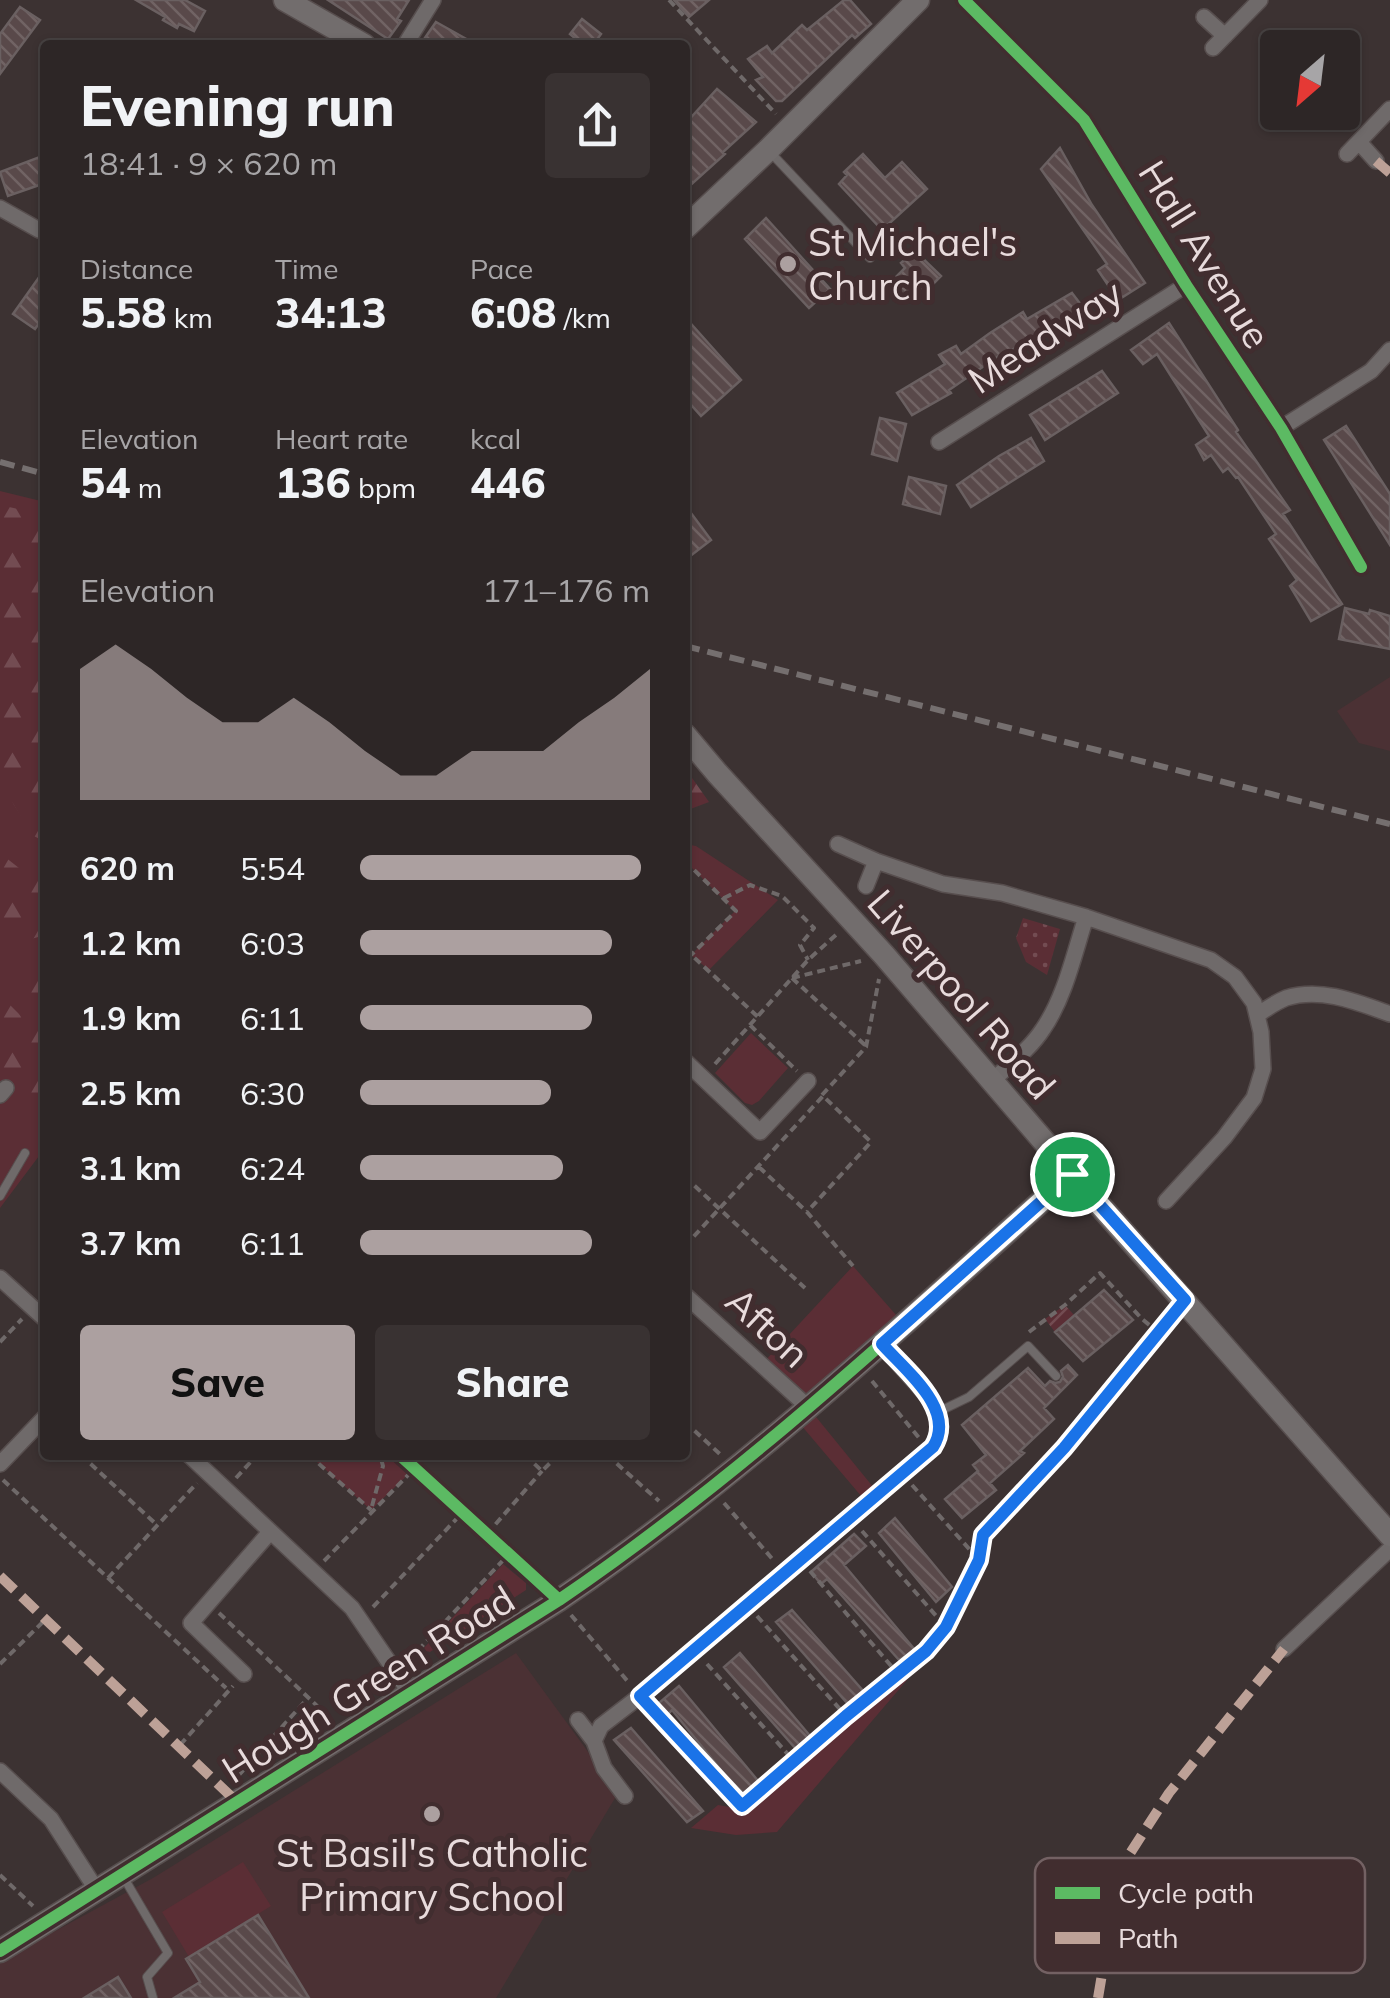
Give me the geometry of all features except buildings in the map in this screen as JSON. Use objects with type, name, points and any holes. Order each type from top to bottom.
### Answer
[{"type":"street","points":[[285,0],[355,40]]},
{"type":"street","points":[[409,40],[433,0]]},
{"type":"street","points":[[690,223],[918,0]]},
{"type":"street","name":"Hall Avenue","points":[[964,0],[1084,120],[1281,428],[1361,567]]},
{"type":"street","points":[[1204,17],[1219,42],[1260,0]]},
{"type":"street","points":[[1347,154],[1390,108]]},
{"type":"street","points":[[1359,142],[1376,161]]},
{"type":"street","points":[[0,208],[40,230]]},
{"type":"street","name":"Meadway","points":[[939,442],[1186,285]]},
{"type":"street","points":[[1281,428],[1371,372],[1390,350]]},
{"type":"street","name":"Liverpool Road","points":[[690,741],[884,955],[1390,1535]]},
{"type":"street","points":[[838,844],[876,862],[943,884],[1002,893],[1212,960],[1235,977],[1254,1003],[1262,1032],[1263,1069],[1254,1098],[1166,1202]]},
{"type":"street","points":[[866,886],[876,862]]},
{"type":"street","points":[[993,1080],[1043,1030],[1056,1006],[1086,918]]},
{"type":"street","points":[[1257,1015],[1284,999],[1314,994],[1342,997],[1390,1014]]},
{"type":"street","points":[[692,1072],[760,1132],[808,1081]]},
{"type":"street","name":"Hough Green Road","points":[[0,1951],[559,1600],[676,1516],[858,1365],[1072,1174]]},
{"type":"street","points":[[0,1278],[39,1313]]},
{"type":"street","name":"Afton","points":[[690,1300],[808,1407]]},
{"type":"street","points":[[594,1741],[601,1726],[930,1451],[939,1435],[938,1412],[882,1344]]},
{"type":"street","points":[[0,1464],[40,1422]]},
{"type":"street","points":[[194,1460],[352,1608],[410,1693]]},
{"type":"street","points":[[244,1674],[190,1624],[270,1532]]},
{"type":"street","points":[[1284,1649],[1390,1549]]},
{"type":"street","points":[[578,1720],[594,1741],[604,1768],[625,1796]]},
{"type":"street","points":[[0,1771],[51,1819],[96,1889]]},
{"type":"lane","points":[[768,150],[870,258]]},
{"type":"lane","points":[[0,1196],[25,1153]]},
{"type":"lane","points":[[938,1412],[969,1397],[1028,1346],[1056,1376]]},
{"type":"lane","points":[[122,1874],[168,1952],[147,1977],[153,1998]]},
{"type":"path","points":[[669,0],[790,129]]},
{"type":"path","points":[[690,866],[736,911],[692,955],[758,1017]]},
{"type":"path","points":[[724,898],[750,885],[782,896],[814,928],[800,945],[808,960]]},
{"type":"path","points":[[692,1072],[750,1026],[808,960],[852,919]]},
{"type":"path","points":[[690,1241],[866,1046],[884,955],[792,978]]},
{"type":"path","points":[[792,978],[866,1046]]},
{"type":"path","points":[[750,1026],[870,1142],[807,1212]]},
{"type":"path","points":[[759,1167],[807,1212],[853,1266]]},
{"type":"path","points":[[690,1181],[805,1288]]},
{"type":"path","points":[[1028,1346],[1027,1334],[1100,1273],[1158,1332]]},
{"type":"path","points":[[559,1600],[640,1696],[742,1806],[926,1651],[946,1627],[979,1560],[983,1535],[1064,1448],[1185,1300]]},
{"type":"path","points":[[0,1342],[39,1313]]},
{"type":"path","points":[[858,1365],[930,1451]]},
{"type":"path","points":[[690,1427],[736,1468]]},
{"type":"path","points":[[86,1460],[158,1525]]},
{"type":"path","points":[[226,1489],[252,1460]]},
{"type":"path","points":[[315,1460],[371,1510]]},
{"type":"path","points":[[371,1510],[381,1460]]},
{"type":"path","points":[[406,1460],[427,1479]]},
{"type":"path","points":[[531,1460],[542,1470]]},
{"type":"path","points":[[487,1534],[553,1460]]},
{"type":"path","points":[[613,1460],[676,1516]]},
{"type":"path","points":[[314,1571],[415,1468]]},
{"type":"path","points":[[108,1578],[207,1472]]},
{"type":"path","points":[[902,1473],[979,1560]]},
{"type":"path","points":[[0,1476],[226,1688]]},
{"type":"path","points":[[451,1501],[522,1566]]},
{"type":"path","points":[[724,1503],[784,1573]]},
{"type":"path","points":[[361,1620],[463,1512]]},
{"type":"path","points":[[849,1516],[946,1627]]},
{"type":"path","points":[[397,1672],[509,1554]]},
{"type":"path","points":[[800,1560],[899,1674]]},
{"type":"path","points":[[208,1603],[346,1734]]},
{"type":"path","points":[[747,1605],[846,1716]]},
{"type":"path","points":[[0,1664],[46,1619]]},
{"type":"path","points":[[694,1649],[795,1762]]},
{"type":"path","points":[[180,1745],[244,1674]]},
{"type":"path","points":[[237,1777],[308,1698]]},
{"type":"path","points":[[0,1875],[34,1906]]},
{"type":"shaded area","points":[[1390,677],[1390,751],[1359,743],[1337,711]]},
{"type":"shaded area","name":"St Basil's Catholic Primary School","points":[[516,1653],[618,1793],[496,1998],[0,1998],[0,1961],[153,1878]]},
{"type":"green space","points":[[0,491],[40,501],[40,1155],[0,1208],[0,1095],[6,1088],[0,1082]]},
{"type":"green space","points":[[0,505],[40,514],[40,839],[0,783]]},
{"type":"green space","points":[[690,775],[709,802],[690,809]]},
{"type":"green space","points":[[690,845],[778,900],[709,970],[691,955],[735,911],[690,866]]},
{"type":"green space","points":[[0,853],[24,872],[40,876],[40,936],[0,948]]},
{"type":"green space","points":[[1023,918],[1060,929],[1047,975],[1026,962],[1016,938]]},
{"type":"green space","points":[[40,958],[40,1007],[18,987],[28,961]]},
{"type":"green space","points":[[0,995],[40,1029],[40,1121],[0,1082]]},
{"type":"green space","points":[[751,1033],[788,1068],[752,1105],[745,1103],[715,1073]]},
{"type":"green space","points":[[853,1266],[904,1324],[808,1407],[878,1493],[867,1503],[795,1418],[807,1408],[761,1365]]},
{"type":"green space","points":[[1065,1305],[1074,1315],[1055,1332],[1045,1319]]},
{"type":"green space","points":[[315,1460],[406,1460],[415,1468],[371,1510]]},
{"type":"green space","points":[[503,1564],[526,1583],[526,1590],[430,1652],[422,1650]]},
{"type":"green space","points":[[955,1624],[777,1832],[736,1835],[691,1828],[718,1805],[741,1809]]},
{"type":"green space","points":[[243,1862],[271,1906],[189,1957],[162,1912]]},
{"type":"railway","points":[[0,462],[40,473]]},
{"type":"railway","points":[[690,647],[1390,824]]},
{"type":"marked path","points":[[1376,161],[1390,173]]},
{"type":"marked path","points":[[0,1576],[237,1802]]},
{"type":"marked path","points":[[1127,1858],[1169,1793],[1284,1649]]},
{"type":"marked path","points":[[1098,1998],[1102,1973]]},
{"type":"cycle path","points":[[964,0],[1084,120],[1281,428],[1361,567]]},
{"type":"cycle path","points":[[0,1951],[559,1600],[627,1552],[822,1396],[1072,1174]]},
{"type":"cycle path","points":[[405,1460],[559,1600]]},
{"type":"place","name":"St Michael's Church","points":[[788,264]]},
{"type":"place","name":"St Basil's Catholic Primary School","points":[[432,1814]]},
{"type":"route","points":[[1072,1174],[1185,1300],[1064,1448],[983,1535],[979,1560],[946,1627],[926,1651],[742,1806],[640,1696],[930,1451],[940,1428],[936,1406],[882,1344],[1072,1174]]}]
